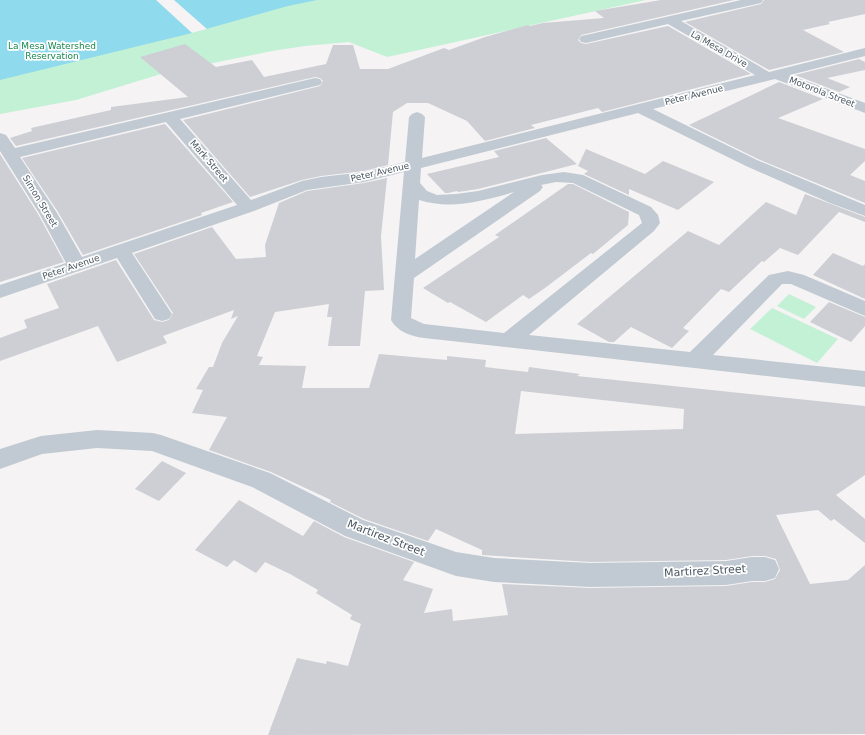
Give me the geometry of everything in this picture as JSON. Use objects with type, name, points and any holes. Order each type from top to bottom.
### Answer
[{"type":"street","name":"La Mesa Drive","points":[[586,39],[757,0]]},
{"type":"street","name":"La Mesa Drive","points":[[670,20],[714,47],[773,76]]},
{"type":"street","name":"Peter Avenue","points":[[0,292],[248,207],[307,185],[359,178],[865,52]]},
{"type":"street","name":"Motorola Street","points":[[773,76],[865,108]]},
{"type":"street","points":[[12,154],[316,82]]},
{"type":"street","points":[[641,109],[770,172],[865,211]]},
{"type":"street","name":"Mark Street","points":[[169,116],[248,207]]},
{"type":"street","points":[[417,117],[401,320],[408,327],[419,331],[865,378]]},
{"type":"street","name":"Simon Street","points":[[0,138],[12,154],[48,213],[77,265]]},
{"type":"street","points":[[412,184],[418,194],[426,199],[437,201],[472,198],[560,176],[577,179],[645,211],[649,215],[651,223],[648,227],[509,340]]},
{"type":"street","points":[[404,275],[547,179]]},
{"type":"street","points":[[121,250],[162,314]]},
{"type":"street","points":[[694,361],[776,279],[781,277],[797,279],[865,308]]},
{"type":"street","name":"Martirez Street","points":[[0,459],[41,446],[89,440],[153,442],[261,480],[354,528],[456,564],[494,570],[590,575],[726,573],[752,569],[765,569]]},
{"type":"green space","name":"La Mesa Watershed Reservation","points":[[0,0],[646,0],[387,57],[349,42],[272,51],[164,73],[76,100],[0,114]]},
{"type":"green space","points":[[789,294],[816,307],[804,319],[777,306]]},
{"type":"green space","points":[[772,308],[838,339],[817,363],[750,329]]},
{"type":"water","points":[[0,0],[317,0],[288,6],[192,33],[0,80]]},
{"type":"pier","points":[[156,0],[174,0],[207,29],[192,33]]},
{"type":"building","points":[[661,0],[734,0],[581,35],[578,40],[581,43],[586,44],[668,26],[751,74],[602,112],[598,108],[531,125],[535,128],[485,141],[467,121],[428,103],[407,103],[393,112],[388,165],[364,171],[321,176],[302,180],[250,197],[183,120],[320,86],[323,81],[320,78],[315,77],[16,146],[10,138],[32,131],[31,128],[111,110],[111,107],[188,97],[140,57],[185,44],[216,67],[252,60],[264,77],[326,64],[333,45],[353,45],[360,69],[388,69],[444,48],[449,50],[485,37],[528,25],[604,18],[595,11]]},
{"type":"building","points":[[764,0],[865,0],[865,14],[828,22],[830,24],[803,30],[844,52],[769,70],[685,22],[761,4]]},
{"type":"building","points":[[859,59],[865,62],[865,70],[827,78],[850,87],[839,92],[795,75]]},
{"type":"building","points":[[779,82],[823,99],[778,118],[865,149],[865,161],[850,175],[865,181],[865,203],[758,159],[689,125]]},
{"type":"building","points":[[165,124],[233,202],[201,213],[202,215],[83,255],[58,212],[22,158]]},
{"type":"building","points":[[546,138],[577,164],[478,189],[448,193],[445,193],[427,174],[499,157],[494,151]]},
{"type":"building","points":[[586,149],[645,174],[663,161],[714,182],[678,210],[629,189],[629,195],[584,174],[588,171],[578,166]]},
{"type":"building","points":[[0,154],[38,214],[64,262],[0,282]]},
{"type":"building","points":[[387,178],[381,236],[384,290],[365,291],[360,346],[328,346],[332,317],[327,317],[329,304],[275,312],[257,356],[263,357],[259,365],[306,366],[302,388],[369,388],[379,354],[447,360],[447,356],[486,360],[485,367],[528,372],[529,367],[580,374],[577,376],[865,406],[865,475],[836,495],[865,519],[865,543],[834,519],[831,521],[818,510],[776,515],[810,584],[848,580],[865,565],[865,734],[268,735],[297,658],[326,664],[327,661],[348,666],[361,624],[350,619],[352,615],[316,593],[318,590],[265,562],[256,573],[234,560],[227,567],[195,550],[239,500],[303,536],[314,521],[344,537],[414,562],[403,580],[433,589],[424,613],[452,609],[453,621],[508,615],[502,584],[590,588],[726,586],[752,582],[765,582],[775,579],[780,570],[776,559],[765,556],[752,556],[726,560],[590,562],[482,555],[482,550],[436,529],[428,541],[364,519],[330,502],[331,500],[271,472],[209,450],[227,417],[192,413],[203,390],[196,389],[209,367],[213,367],[222,343],[238,316],[231,319],[234,310],[163,336],[167,343],[117,362],[98,326],[0,361],[0,338],[27,328],[24,320],[59,308],[47,284],[116,260],[154,320],[162,322],[169,320],[173,313],[134,254],[212,227],[236,259],[266,257],[265,245],[279,203],[307,191],[364,183]],"holes":[[[521,391],[684,409],[683,429],[515,434]]]},
{"type":"building","points":[[568,184],[573,184],[629,212],[628,225],[593,254],[591,253],[529,299],[523,295],[486,322],[450,302],[448,303],[423,288],[499,237],[495,235]]},
{"type":"building","points":[[805,194],[865,217],[865,222],[839,212],[798,255],[780,248],[764,262],[762,261],[729,292],[721,289],[683,328],[689,331],[672,348],[631,327],[614,342],[609,342],[577,324],[688,231],[719,245],[766,202],[796,215]]},
{"type":"building","points":[[833,253],[863,266],[865,264],[865,299],[813,275]]},
{"type":"building","points":[[829,302],[865,317],[865,326],[851,342],[810,322]]},
{"type":"building","points":[[162,461],[186,473],[159,501],[135,489]]}]
